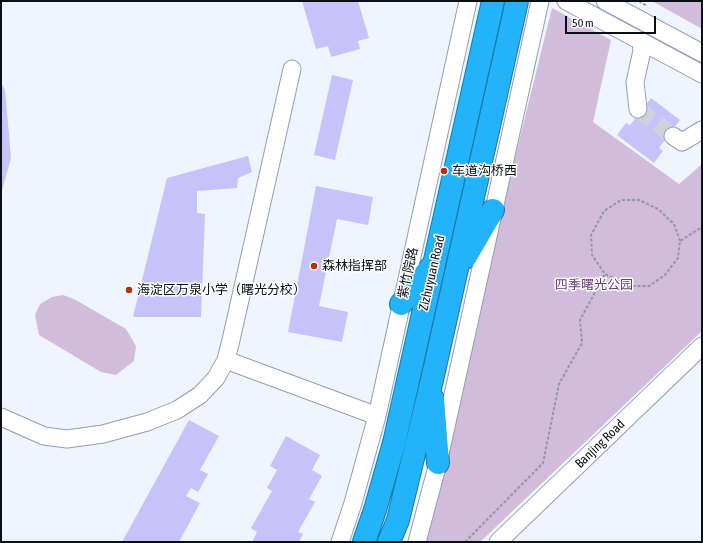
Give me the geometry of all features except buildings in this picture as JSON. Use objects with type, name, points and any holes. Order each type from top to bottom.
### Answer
[{"type":"highway","name":"Zizhuyuan Road","points":[[364,542],[375,510],[394,443],[493,1]]},
{"type":"highway","name":"Zizhuyuan Road","points":[[389,542],[398,520],[432,380],[517,1]]},
{"type":"highway","points":[[455,275],[494,210]]},
{"type":"highway","points":[[401,304],[434,263]]},
{"type":"highway","points":[[432,380],[438,463]]},
{"type":"street","name":"紫竹院路","points":[[340,542],[353,504],[376,416],[468,1]]},
{"type":"street","points":[[417,542],[438,463],[540,1]]},
{"type":"street","points":[[566,1],[702,74]]},
{"type":"street","points":[[605,1],[702,53]]},
{"type":"street","points":[[638,109],[635,82],[642,51],[641,42]]},
{"type":"street","points":[[1,417],[44,436],[67,439],[104,434],[147,422],[177,410],[200,395],[212,382],[226,360],[292,69]]},
{"type":"street","points":[[673,136],[682,142],[702,130]]},
{"type":"street","name":"Banjing Road","points":[[498,542],[702,346]]},
{"type":"street","points":[[226,360],[376,416]]},
{"type":"path","points":[[621,200],[639,200],[658,209],[674,224],[680,241],[678,258],[665,275],[649,286],[628,286],[605,274],[592,255],[591,235],[604,211],[621,200]]},
{"type":"path","points":[[680,241],[702,227]]},
{"type":"path","points":[[465,542],[543,463],[559,384],[582,343],[580,320],[605,274]]},
{"type":"green space","points":[[652,1],[702,1],[702,29]]},
{"type":"green space","name":"四季曙光公园","points":[[552,8],[611,40],[593,122],[679,184],[702,164],[702,331],[480,542],[420,542]]},
{"type":"green space","points":[[63,295],[74,299],[126,329],[136,346],[134,361],[116,375],[101,372],[39,335],[35,315],[40,304],[52,297]]},
{"type":"tunnel","points":[[638,109],[673,136]]},
{"type":"place","name":"车道沟桥西","points":[[444,171]]},
{"type":"place","name":"森林指挥部","points":[[314,266]]},
{"type":"place","name":"海淀区万泉小学（曙光分校）","points":[[129,290]]}]
